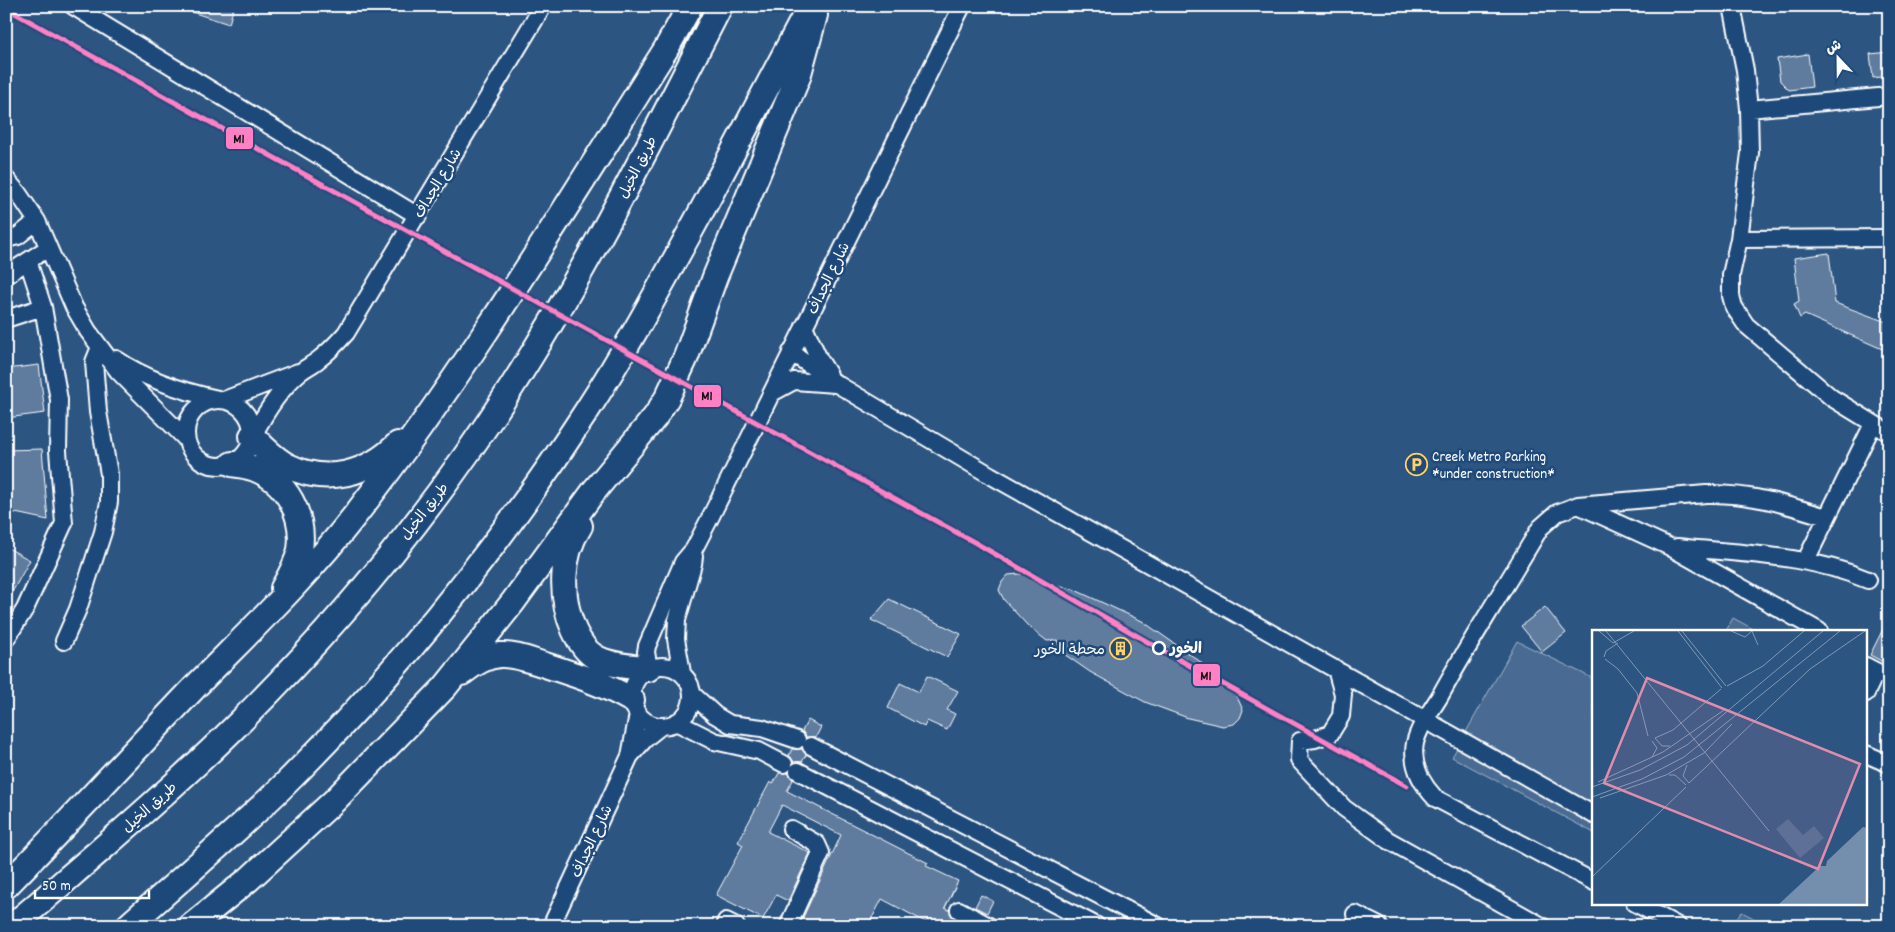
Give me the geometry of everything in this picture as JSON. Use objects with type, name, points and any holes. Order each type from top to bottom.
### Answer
[{"type":"highway","points":[[6,886],[304,576],[354,516],[450,387],[666,49],[690,6]]},
{"type":"highway","name":"طريق الخيل","points":[[12,926],[157,801],[236,726],[311,647],[382,565],[442,487],[510,390],[567,297],[617,206],[720,6]]},
{"type":"highway","points":[[128,926],[214,850],[278,790],[319,748],[412,647],[474,571],[554,460],[587,411],[638,328],[810,6]]},
{"type":"highway","points":[[191,926],[249,879],[334,801],[445,687],[513,602],[594,491],[626,454],[659,410],[686,357],[715,277],[798,77],[806,54],[817,6]]},
{"type":"highway","points":[[253,436],[270,454],[287,466],[306,473],[326,476],[346,475],[365,469],[382,459],[450,387]]},
{"type":"highway","points":[[626,454],[571,542],[565,570],[565,598],[572,626],[579,641],[589,652],[608,663],[648,669]]},
{"type":"highway","points":[[232,464],[255,468],[276,481],[294,502],[300,526],[300,550],[292,572],[257,625]]},
{"type":"highway","points":[[445,687],[480,661],[498,655],[508,655],[595,681],[635,707]]},
{"type":"street","points":[[73,6],[418,216]]},
{"type":"street","name":"شارع الجداف","points":[[253,436],[273,401],[300,372],[333,348],[346,333],[543,6]]},
{"type":"street","name":"شارع الجداف","points":[[630,756],[635,707],[634,685],[637,679],[648,669],[646,652],[649,640],[683,562],[694,549],[962,6]]},
{"type":"street","points":[[1732,6],[1745,70],[1749,109],[1750,153],[1739,239],[1730,275],[1734,307],[1746,325],[1832,398],[1889,433]]},
{"type":"street","points":[[1749,109],[1889,96]]},
{"type":"street","points":[[6,179],[37,221],[74,307],[102,349],[118,371],[186,439]]},
{"type":"street","points":[[6,239],[18,236],[37,221]]},
{"type":"street","points":[[1739,239],[1889,238]]},
{"type":"street","points":[[6,275],[48,248]]},
{"type":"street","points":[[6,639],[25,609],[64,523],[58,451],[59,400],[43,307],[28,261]]},
{"type":"street","points":[[6,319],[43,307]]},
{"type":"street","points":[[804,326],[819,359],[837,384]]},
{"type":"street","points":[[102,349],[147,377],[178,389],[234,403],[242,408],[252,425],[253,436],[249,448],[242,457],[232,464],[221,466],[209,465],[198,459],[190,450],[186,439],[186,428],[190,417],[198,408],[208,402],[221,400]]},
{"type":"street","points":[[64,641],[78,609],[101,541],[109,502],[109,474],[98,412],[94,362],[102,349]]},
{"type":"street","points":[[788,358],[837,384],[990,476],[1592,814]]},
{"type":"street","name":"شارع الجداف","points":[[221,400],[300,372]]},
{"type":"street","points":[[772,393],[794,380],[837,384]]},
{"type":"street","points":[[1806,560],[1873,424]]},
{"type":"street","points":[[1592,881],[1435,798],[1421,780],[1414,758],[1420,729],[1540,528],[1557,513],[1578,505],[1706,494],[1726,494],[1767,499],[1826,517]]},
{"type":"street","points":[[1578,505],[1670,547],[1817,630]]},
{"type":"street","points":[[1670,547],[1806,560],[1841,569],[1868,580]]},
{"type":"street","name":"شارع الجداف","points":[[551,926],[630,756],[646,738],[688,710],[692,694],[691,686],[682,673],[677,649],[676,630],[679,610],[694,564],[694,549]]},
{"type":"street","points":[[648,669],[655,666],[670,666],[682,673]]},
{"type":"street","points":[[1336,669],[1343,694],[1341,716],[1330,734],[1300,741],[1299,760],[1344,808],[1388,840],[1542,926]]},
{"type":"street","points":[[1868,689],[1877,672]]},
{"type":"street","points":[[692,694],[715,716],[730,724],[762,728],[804,743],[1158,926]]},
{"type":"street","points":[[635,707],[648,722],[669,724],[714,741],[759,751],[1097,926]]},
{"type":"street","points":[[1868,755],[1889,764]]},
{"type":"street","points":[[788,926],[821,853],[816,844],[791,830]]},
{"type":"street","points":[[1637,904],[1678,926]]},
{"type":"street","points":[[959,910],[989,926]]},
{"type":"street","points":[[1355,914],[1379,926]]},
{"type":"shaded area","points":[[1733,618],[1755,630],[1727,630]]},
{"type":"shaded area","points":[[1517,641],[1592,678],[1592,832],[1452,757]]},
{"type":"shaded area","points":[[1742,912],[1769,926],[1731,926]]},
{"type":"building","points":[[182,6],[234,6],[229,24],[182,9]]},
{"type":"building","points":[[1889,52],[1889,76],[1873,78],[1870,54]]},
{"type":"building","points":[[1808,54],[1812,87],[1789,90],[1780,81],[1777,59]]},
{"type":"building","points":[[1829,253],[1835,303],[1889,323],[1889,352],[1805,315],[1800,318],[1794,304],[1799,301],[1794,258]]},
{"type":"building","points":[[39,365],[45,413],[6,418],[6,369]]},
{"type":"building","points":[[42,449],[48,520],[6,511],[6,450]]},
{"type":"building","points":[[6,547],[30,560],[6,603]]},
{"type":"building","name":"محطة الخور","points":[[1008,575],[1035,576],[1058,586],[1073,589],[1142,621],[1198,660],[1228,687],[1238,699],[1243,710],[1240,718],[1234,724],[1223,726],[1188,718],[1145,702],[1090,672],[1061,652],[1057,640],[1047,641],[1028,626],[1004,600],[999,590],[1002,582]]},
{"type":"building","points":[[889,599],[961,634],[947,657],[871,620]]},
{"type":"building","points":[[1545,607],[1566,633],[1542,652],[1521,626]]},
{"type":"building","points":[[1889,617],[1889,665],[1870,655]]},
{"type":"building","points":[[927,676],[958,691],[947,710],[955,714],[947,730],[927,721],[924,727],[888,708],[900,683],[919,692]]},
{"type":"building","points":[[808,720],[821,727],[816,737],[806,737],[802,731]]},
{"type":"building","points":[[792,749],[802,749],[806,755],[802,762],[794,762],[789,755]]},
{"type":"building","points":[[779,773],[788,773],[793,780],[787,791],[928,863],[926,866],[958,881],[945,908],[949,910],[954,919],[967,926],[933,926],[882,899],[868,926],[799,926],[841,835],[782,805],[768,832],[810,853],[788,901],[776,895],[763,919],[716,895],[743,845],[738,842],[770,782],[773,784]]},
{"type":"building","points":[[981,895],[993,901],[987,913],[975,907]]},
{"type":"transit line","name":"M1","points":[[6,8],[253,146],[974,542],[1167,653],[1407,786]]},
{"type":"place","name":"Creek Metro Parking *under construction*","points":[[1416,465]]},
{"type":"place","name":"الخور","points":[[1159,648]]},
{"type":"place","name":"محطة الخور","points":[[1121,649]]}]
